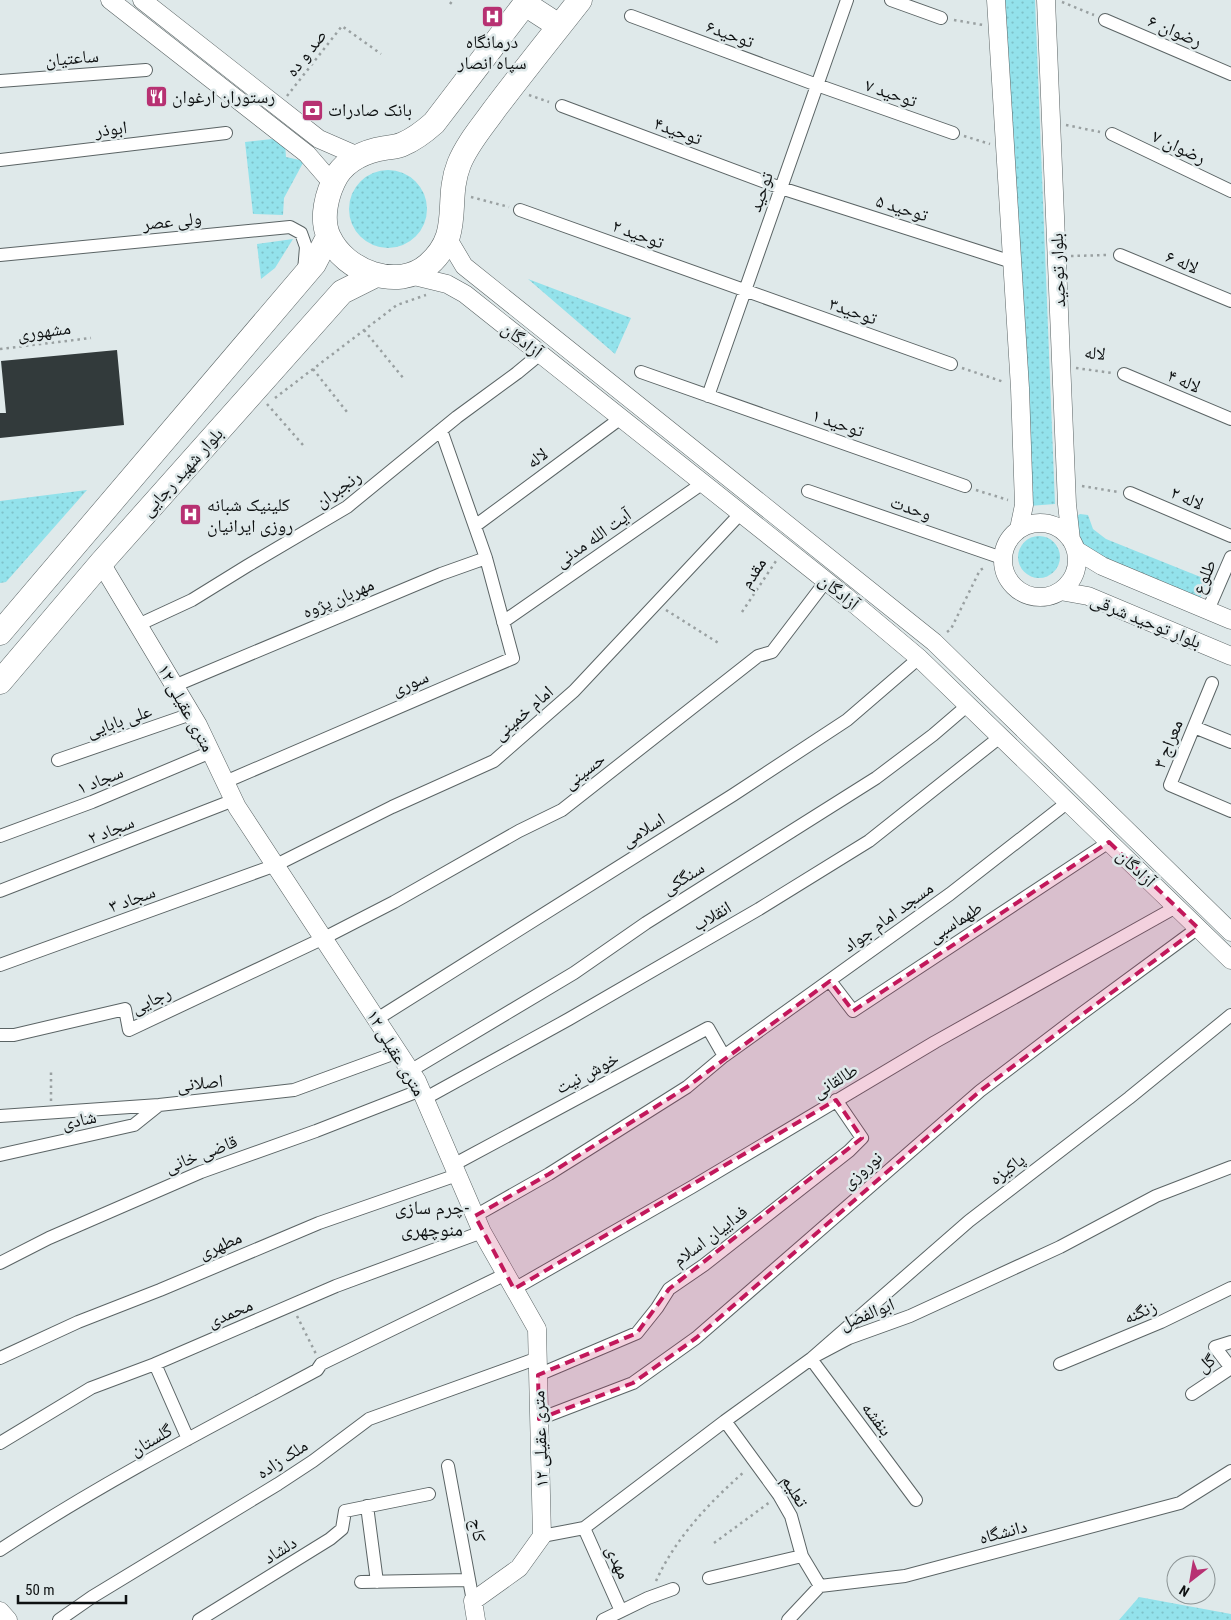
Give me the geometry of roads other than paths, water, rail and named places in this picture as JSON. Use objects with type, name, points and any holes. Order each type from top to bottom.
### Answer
[{"type":"highway","points":[[559,26],[527,2],[434,123],[403,145],[376,150],[358,156],[343,168],[333,184],[326,202],[325,222],[328,237],[346,258],[353,264],[376,275],[391,277],[418,272],[436,258],[448,239],[451,228],[453,186],[466,149],[580,0]]},
{"type":"highway","name":"بلوار شهید رجایی","points":[[0,633],[309,271],[328,237]]},
{"type":"highway","points":[[309,271],[330,263],[340,269],[344,280],[342,292]]},
{"type":"highway","name":"بلوار شهید رجایی","points":[[0,682],[101,563],[342,292],[376,275]]},
{"type":"street","points":[[110,0],[307,154],[333,184]]},
{"type":"street","points":[[142,0],[319,139],[358,156]]},
{"type":"street","name":"توحید","points":[[708,396],[847,0]]},
{"type":"street","points":[[891,0],[941,18]]},
{"type":"street","points":[[996,0],[1020,388],[1024,505],[1019,529]]},
{"type":"street","name":"بلوار توحید","points":[[1046,0],[1066,483],[1073,545]]},
{"type":"street","name":"توحید۶","points":[[631,16],[817,85]]},
{"type":"street","name":"رضوان ۶","points":[[1105,20],[1231,74]]},
{"type":"street","name":"ساعتیان","points":[[0,81],[146,70]]},
{"type":"street","name":"توحید ۷","points":[[817,85],[953,133]]},
{"type":"street","name":"توحید۴","points":[[562,106],[781,188]]},
{"type":"street","name":"ابوذر","points":[[0,160],[226,133]]},
{"type":"street","name":"رضوان ۷","points":[[1112,134],[1231,191]]},
{"type":"street","name":"توحید ۵","points":[[781,188],[1012,262]]},
{"type":"street","name":"توحید ۲","points":[[520,210],[745,291]]},
{"type":"street","name":"ولی عصر","points":[[0,255],[290,227],[301,233],[306,247],[309,271]]},
{"type":"street","name":"آزادگان","points":[[448,239],[464,266],[934,642],[1231,932]]},
{"type":"street","name":"لاله ۶","points":[[1120,255],[1231,302]]},
{"type":"street","name":"آزادگان","points":[[410,275],[447,284],[465,294],[845,596],[920,658],[1231,960]]},
{"type":"street","name":"توحید۳","points":[[745,291],[950,364]]},
{"type":"street","name":"رنجبران","points":[[138,625],[192,600],[347,507],[441,430],[540,354]]},
{"type":"street","name":"توحید ۱","points":[[641,372],[965,486]]},
{"type":"street","name":"لاله ۴","points":[[1124,374],[1231,419]]},
{"type":"street","name":"لاله","points":[[475,526],[621,418]]},
{"type":"street","points":[[441,430],[486,558]]},
{"type":"street","name":"آیت الله مدنی","points":[[503,622],[703,483]]},
{"type":"street","name":"وحدت","points":[[808,491],[1002,558]]},
{"type":"street","name":"لاله ۲","points":[[1130,493],[1231,536]]},
{"type":"street","name":"امام خمینی","points":[[276,865],[392,807],[494,761],[574,691],[741,514]]},
{"type":"street","points":[[1030,524],[1053,525],[1063,531],[1073,545],[1077,562],[1075,573],[1069,584],[1060,592],[1038,598],[1026,595],[1008,581],[1002,558],[1010,537],[1019,529],[1030,524]]},
{"type":"street","name":"بلوار توحید شرقی","points":[[1073,545],[1102,566],[1231,620]]},
{"type":"street","name":"طلوع","points":[[1208,610],[1231,557]]},
{"type":"street","name":"سوری","points":[[225,782],[513,658],[486,558]]},
{"type":"street","name":"مهربان پژوه","points":[[174,686],[442,574],[486,558]]},
{"type":"street","name":"۱۲ متری عقیلی","points":[[101,563],[191,714],[234,800],[410,1071],[422,1094],[482,1232],[537,1329],[542,1536]]},
{"type":"street","name":"حسینی","points":[[324,938],[394,902],[519,831],[562,810],[758,656],[772,652],[826,581]]},
{"type":"street","points":[[845,596],[858,581]]},
{"type":"street","name":"بلوار توحید شرقی","points":[[1060,592],[1088,596],[1231,656]]},
{"type":"street","name":"اسلامی","points":[[377,1019],[733,795],[847,720],[920,658]]},
{"type":"street","name":"معراج ۳","points":[[1212,683],[1194,727],[1170,785],[1212,683]]},
{"type":"street","name":"سنگکی","points":[[410,1071],[574,973],[646,923],[876,778],[968,705]]},
{"type":"street","name":"علی بابایی","points":[[58,760],[191,714]]},
{"type":"street","points":[[1194,727],[1231,742]]},
{"type":"street","name":"انقلاب","points":[[422,1094],[569,1019],[750,914],[869,841],[1000,736]]},
{"type":"street","name":"سجاد ۱","points":[[0,836],[92,802],[211,752]]},
{"type":"street","name":"معراج ۳","points":[[1170,785],[1231,811]]},
{"type":"street","name":"سجاد ۲","points":[[0,891],[234,800]]},
{"type":"street","name":"مسجد امام جواد","points":[[475,1216],[549,1174],[687,1087],[724,1056],[950,894],[1068,802]]},
{"type":"street","name":"طهماسبی","points":[[830,981],[853,1011],[1109,842]]},
{"type":"street","name":"سجاد ۳","points":[[0,965],[276,865]]},
{"type":"street","name":"طالقانی","points":[[510,1281],[692,1187],[836,1100],[1176,907]]},
{"type":"street","name":"نوروزی","points":[[539,1419],[633,1383],[696,1338],[980,1091],[1080,1014],[1198,928]]},
{"type":"street","name":"رجایی","points":[[0,1035],[14,1035],[125,1009],[129,1030],[324,938]]},
{"type":"street","name":"پاکیزه","points":[[811,1359],[969,1221],[1129,1098],[1231,1015]]},
{"type":"street","name":"خوش نیت","points":[[455,1170],[708,1028],[724,1056]]},
{"type":"street","name":"اصلانی","points":[[0,1116],[159,1105],[294,1090],[398,1052]]},
{"type":"street","name":"قاضی خانی","points":[[0,1263],[49,1238],[201,1172],[422,1094]]},
{"type":"street","name":"فداییان اسلام","points":[[538,1366],[637,1333],[669,1289],[704,1265],[849,1151],[862,1138],[836,1100]]},
{"type":"street","name":"شادی","points":[[0,1155],[134,1126],[159,1105]]},
{"type":"street","name":"ابوالفضل","points":[[542,1536],[584,1528],[725,1421],[811,1359],[849,1338],[910,1316],[1060,1247],[1156,1196],[1231,1167]]},
{"type":"street","name":"مطهری","points":[[0,1358],[78,1322],[160,1290],[319,1222],[455,1170]]},
{"type":"street","name":"محمدی","points":[[0,1443],[91,1388],[155,1364],[336,1286],[482,1232]]},
{"type":"street","name":"گلستان","points":[[0,1550],[41,1523],[188,1439],[317,1370],[321,1364],[510,1281]]},
{"type":"street","name":"زنگنه","points":[[1060,1364],[1161,1322],[1231,1288]]},
{"type":"street","name":"گل","points":[[1192,1394],[1231,1369],[1215,1347],[1231,1342]]},
{"type":"street","name":"بنفشه","points":[[811,1359],[916,1500]]},
{"type":"street","points":[[155,1364],[188,1439]]},
{"type":"street","name":"ملک زاده","points":[[59,1620],[92,1597],[278,1484],[313,1461],[368,1419],[538,1366]]},
{"type":"street","name":"تعلیم","points":[[725,1421],[779,1495],[791,1516],[802,1556],[820,1586]]},
{"type":"street","name":"کاج","points":[[448,1466],[473,1601]]},
{"type":"street","name":"دانشگاه","points":[[820,1586],[906,1576],[1180,1503],[1231,1471]]},
{"type":"street","name":"دلشاد","points":[[199,1620],[330,1539],[342,1529],[345,1510],[429,1494]]},
{"type":"street","points":[[367,1506],[377,1582]]},
{"type":"street","name":"مهدی","points":[[584,1528],[620,1611]]},
{"type":"street","points":[[476,1620],[473,1601],[520,1568],[542,1536]]},
{"type":"street","points":[[709,1578],[802,1556]]},
{"type":"street","points":[[361,1582],[469,1580]]},
{"type":"street","points":[[788,1620],[820,1586]]},
{"type":"street","points":[[603,1620],[648,1598],[673,1589]]},
{"type":"place","name":"درمانگاه سپاه انصار","points":[[492,17]]},
{"type":"place","name":"رستوران ارغوان","points":[[156,97]]},
{"type":"place","name":"بانک صادرات","points":[[312,110]]},
{"type":"place","name":"کلینیک شبانه روزی ایرانیان","points":[[191,515]]},
{"type":"district","name":"چرم سازی- منوچهری","points":[[432,1218]]}]
